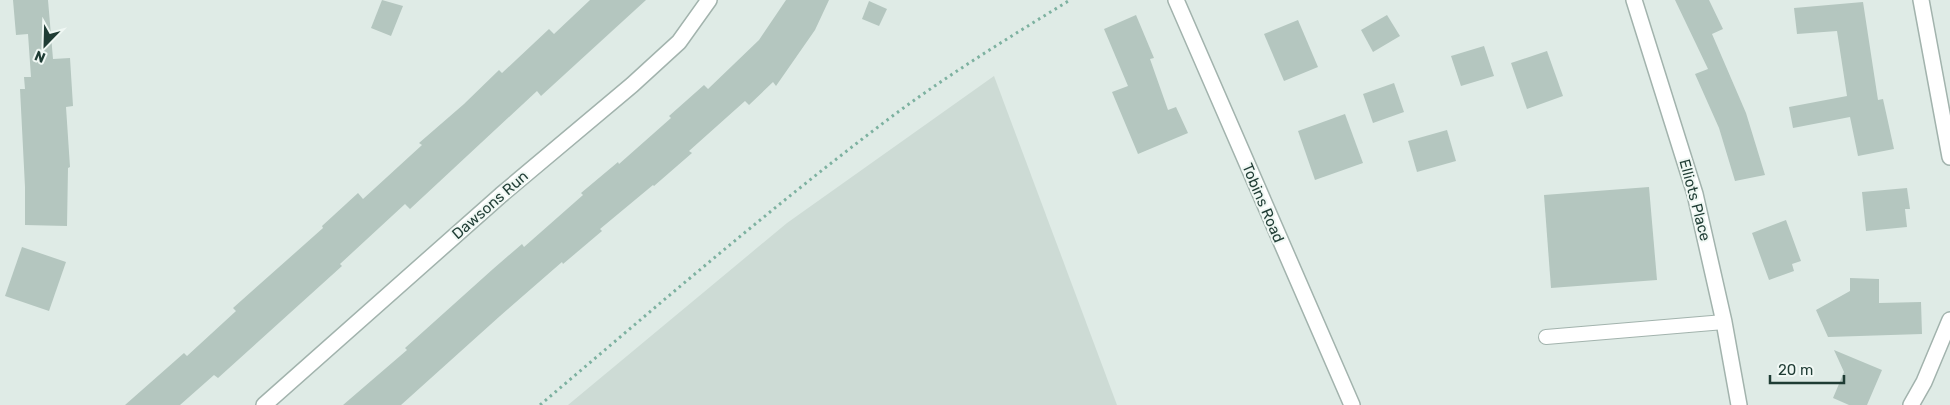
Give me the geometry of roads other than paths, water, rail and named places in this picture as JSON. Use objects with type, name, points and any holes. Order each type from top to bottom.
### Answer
[{"type":"street","name":"Dawsons Run","points":[[264,405],[501,195],[679,42],[709,0]]},
{"type":"street","name":"Tobins Road","points":[[1176,0],[1352,405]]},
{"type":"street","name":"Elliots Place","points":[[1634,0],[1695,194],[1724,322],[1739,405]]},
{"type":"street","points":[[1921,0],[1950,157]]},
{"type":"street","points":[[1912,405],[1924,382],[1950,320]]},
{"type":"lane","points":[[1546,337],[1724,322]]}]
